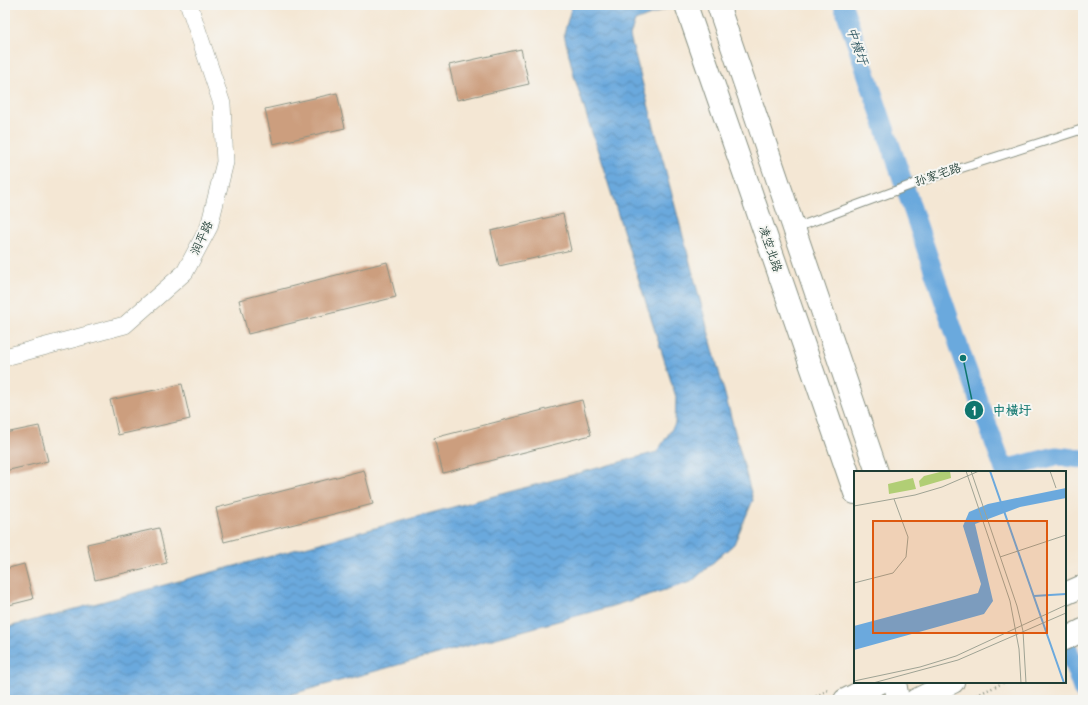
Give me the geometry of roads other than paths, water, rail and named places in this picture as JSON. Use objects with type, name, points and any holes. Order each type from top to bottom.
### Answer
[{"type":"main road","name":"凌空北路","points":[[686,5],[854,490]]},
{"type":"main road","points":[[718,5],[877,471]]},
{"type":"main road","points":[[1066,594],[1083,586]]},
{"type":"main road","points":[[1066,638],[1083,630]]},
{"type":"main road","points":[[845,700],[879,683]]},
{"type":"main road","points":[[895,683],[898,700]]},
{"type":"street","name":"润平路","points":[[5,357],[125,325],[185,272],[209,227],[225,162],[222,104],[189,5]]},
{"type":"lane","name":"孙家宅路","points":[[795,228],[930,178],[1083,129]]},
{"type":"water","points":[[572,5],[676,5],[635,21],[630,36],[753,500],[734,544],[691,582],[609,607],[270,700],[5,700],[5,628],[657,452],[675,424],[676,397],[574,76],[564,34]]},
{"type":"waterway","name":"中横圩","points":[[843,5],[963,358],[1005,471]]},
{"type":"waterway","points":[[1004,469],[1056,456],[1083,459]]},
{"type":"waterway","name":"中横圩","points":[[1066,643],[1083,691]]},
{"type":"place","name":"中横圩","points":[[963,358]]}]
